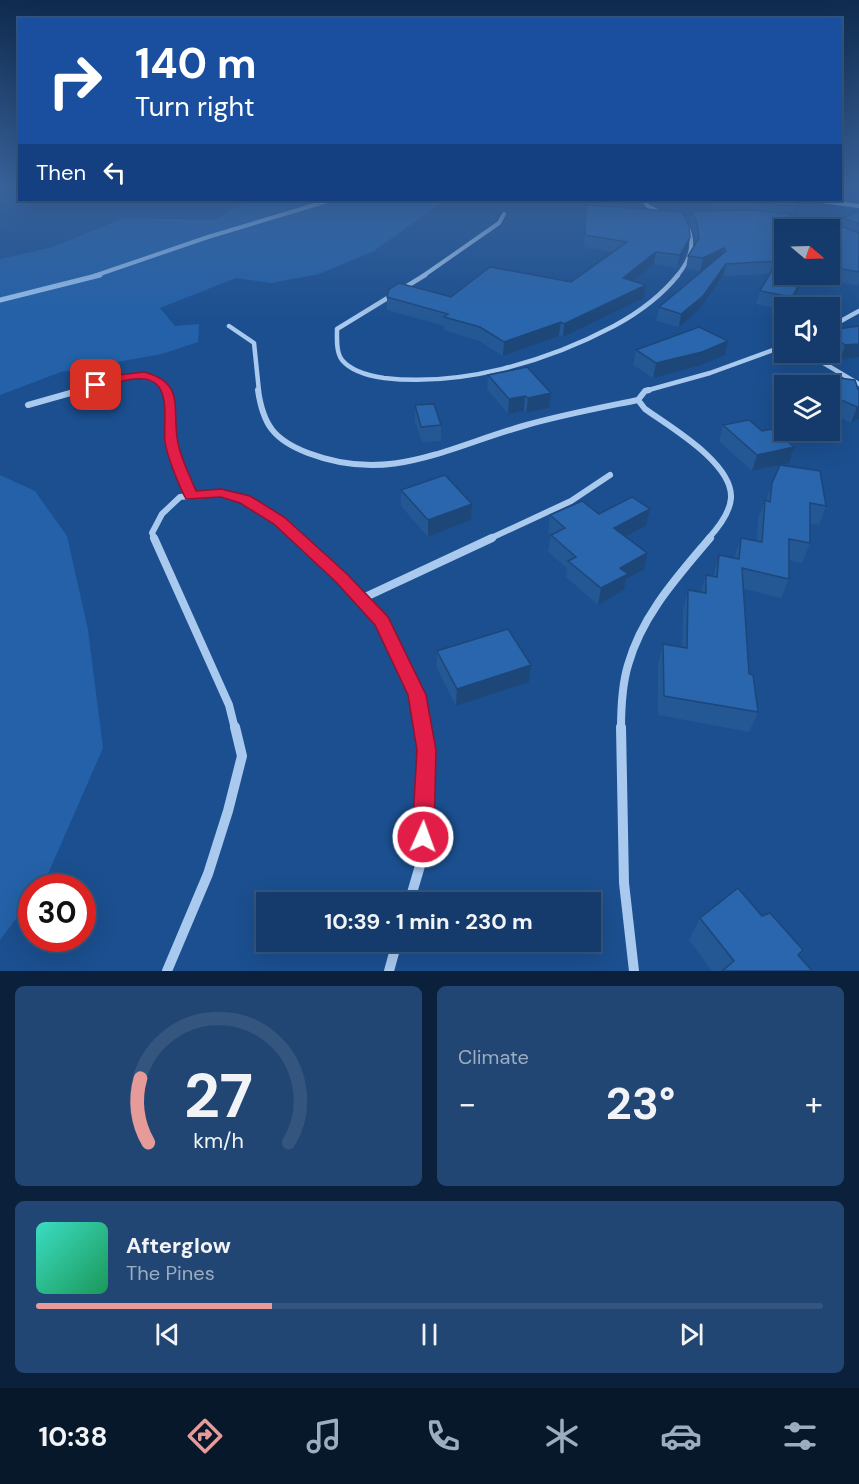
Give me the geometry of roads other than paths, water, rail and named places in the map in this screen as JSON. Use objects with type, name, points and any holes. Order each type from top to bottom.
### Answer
[{"type":"street","points":[[489,230],[447,261],[337,328],[337,346],[340,356],[347,364],[371,376],[418,379],[457,376],[536,360],[587,340],[645,307],[675,279],[692,254],[690,230]]},
{"type":"street","points":[[840,321],[859,311]]},
{"type":"street","points":[[229,326],[254,343],[260,401],[269,427],[288,444],[331,462],[380,467],[424,460],[510,430],[638,400],[645,391],[710,373],[774,350]]},
{"type":"street","points":[[824,363],[859,384]]},
{"type":"street","points":[[28,405],[119,379],[144,375],[160,381],[169,395],[171,443],[191,495]]},
{"type":"street","points":[[633,971],[627,939],[622,816],[621,709],[628,665],[662,595],[721,521],[731,499],[728,478],[708,457],[645,409],[638,400]]},
{"type":"street","points":[[361,599],[571,501],[610,475]]},
{"type":"street","points":[[166,971],[208,874],[242,756],[229,705],[152,533],[162,514],[180,496],[221,493],[245,500],[279,520],[342,578],[382,622],[417,695],[426,750],[422,859],[412,892]]},
{"type":"street","points":[[389,971],[394,952]]},
{"type":"waterway","points":[[94,276],[230,230]]},
{"type":"waterway","points":[[0,300],[100,275]]}]
